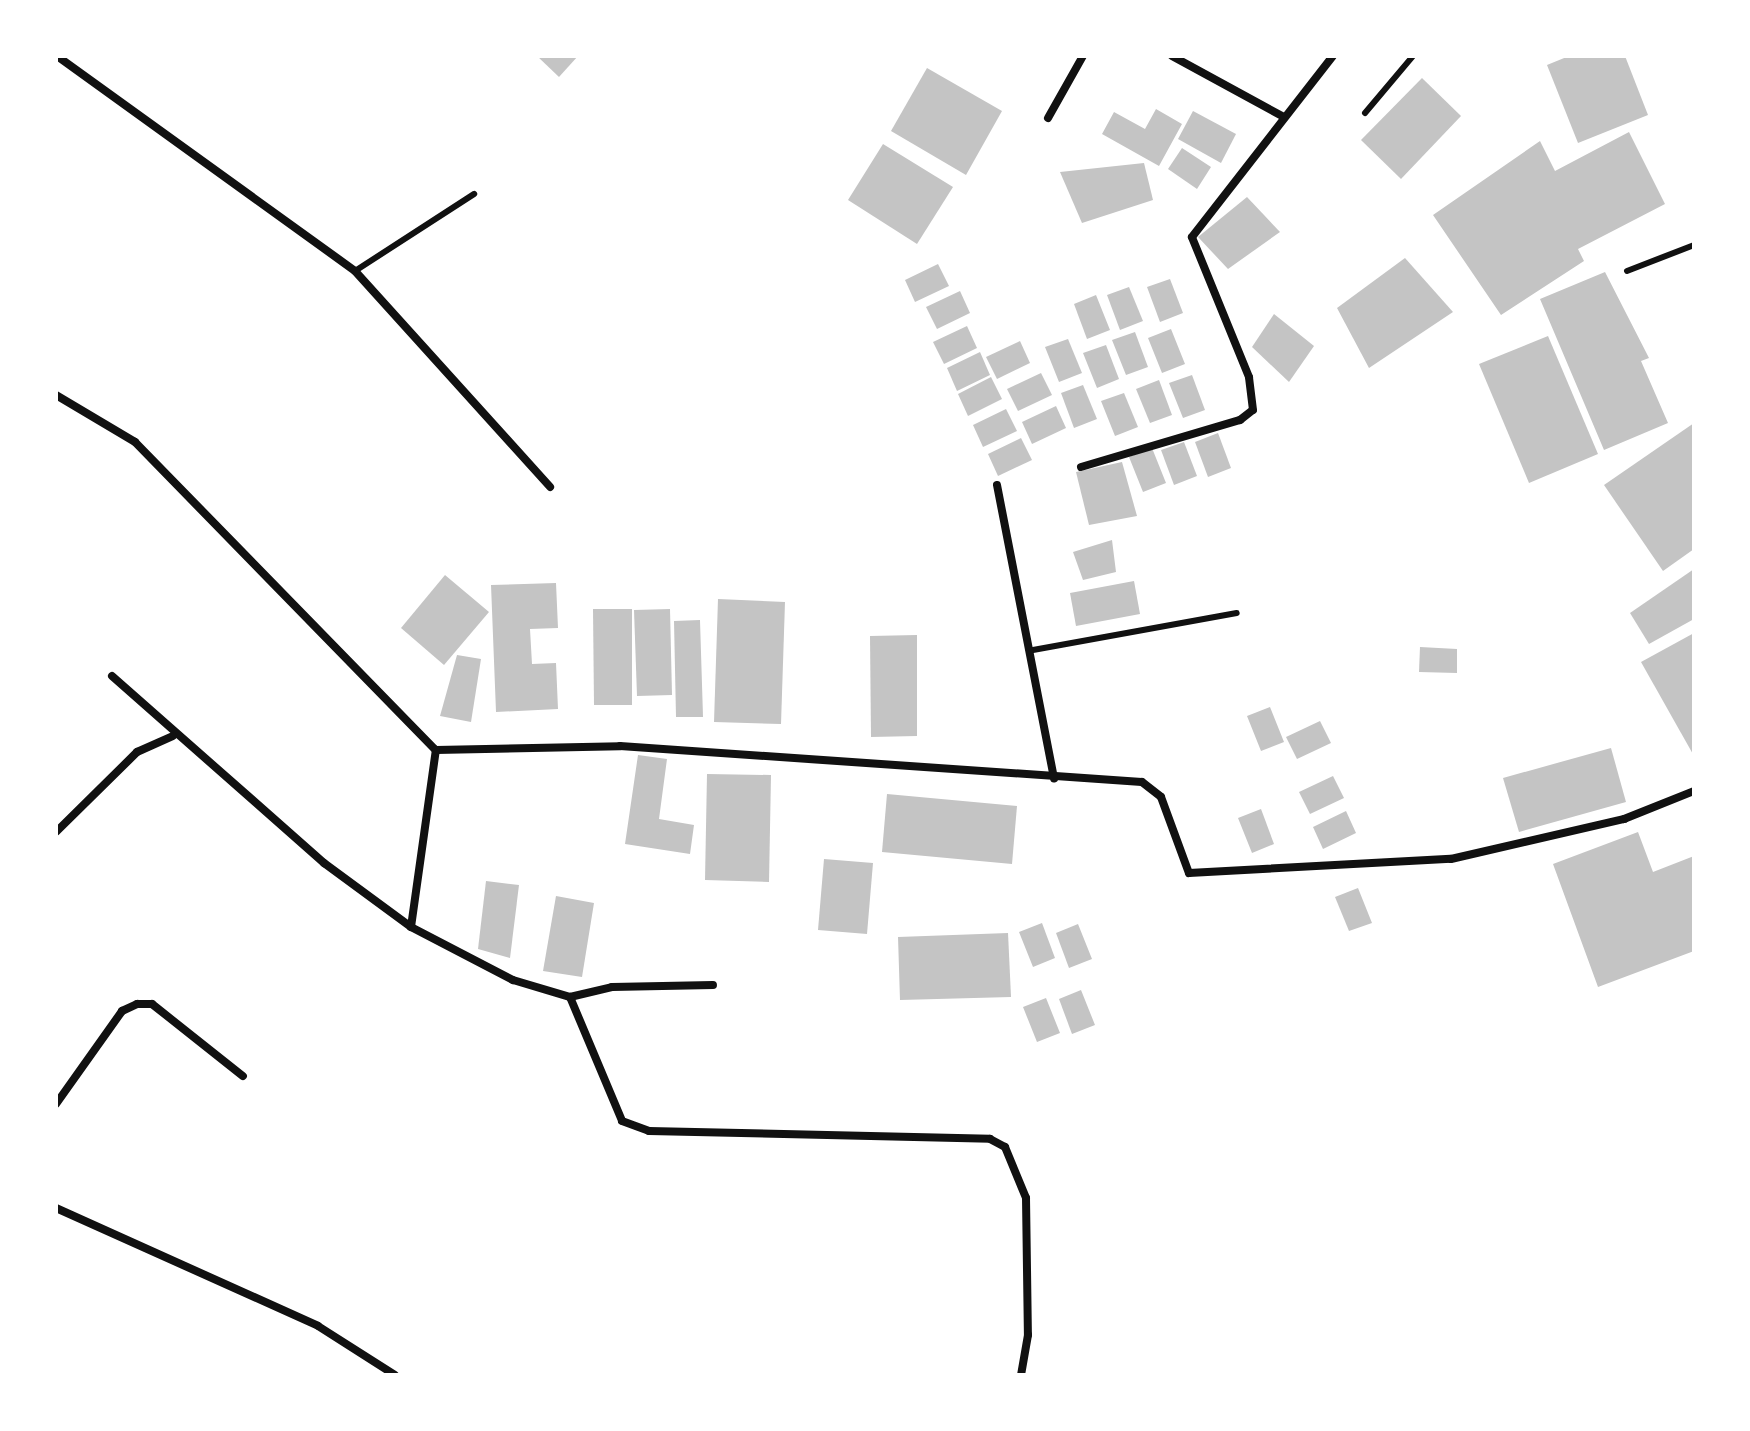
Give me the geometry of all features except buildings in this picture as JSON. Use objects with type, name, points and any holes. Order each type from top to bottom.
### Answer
[{"type":"street","points":[[57,56],[355,271],[550,487]]},
{"type":"street","points":[[1048,118],[1083,56]]},
{"type":"street","points":[[1172,56],[1284,117]]},
{"type":"street","points":[[1081,467],[1240,420],[1257,400],[1192,237],[1333,56]]},
{"type":"street","points":[[56,395],[135,442],[436,750],[620,746],[1154,785],[1189,873],[1451,859],[1624,819],[1694,791]]},
{"type":"street","points":[[997,485],[1033,650],[1054,779]]},
{"type":"street","points":[[112,676],[173,736],[411,927],[513,980],[570,997],[612,987],[713,985]]},
{"type":"street","points":[[56,832],[137,752],[173,736]]},
{"type":"street","points":[[411,927],[436,750]]},
{"type":"street","points":[[570,997],[622,1121],[649,1131],[990,1139],[1005,1147],[1026,1198],[1028,1335],[1021,1375]]},
{"type":"street","points":[[56,1104],[122,1011],[137,1004],[152,1004],[243,1076]]},
{"type":"street","points":[[56,1208],[318,1326],[395,1375]]},
{"type":"lane","points":[[1365,113],[1413,56]]},
{"type":"lane","points":[[355,271],[474,194]]},
{"type":"lane","points":[[1627,271],[1694,245]]},
{"type":"lane","points":[[1033,650],[1237,613]]}]
